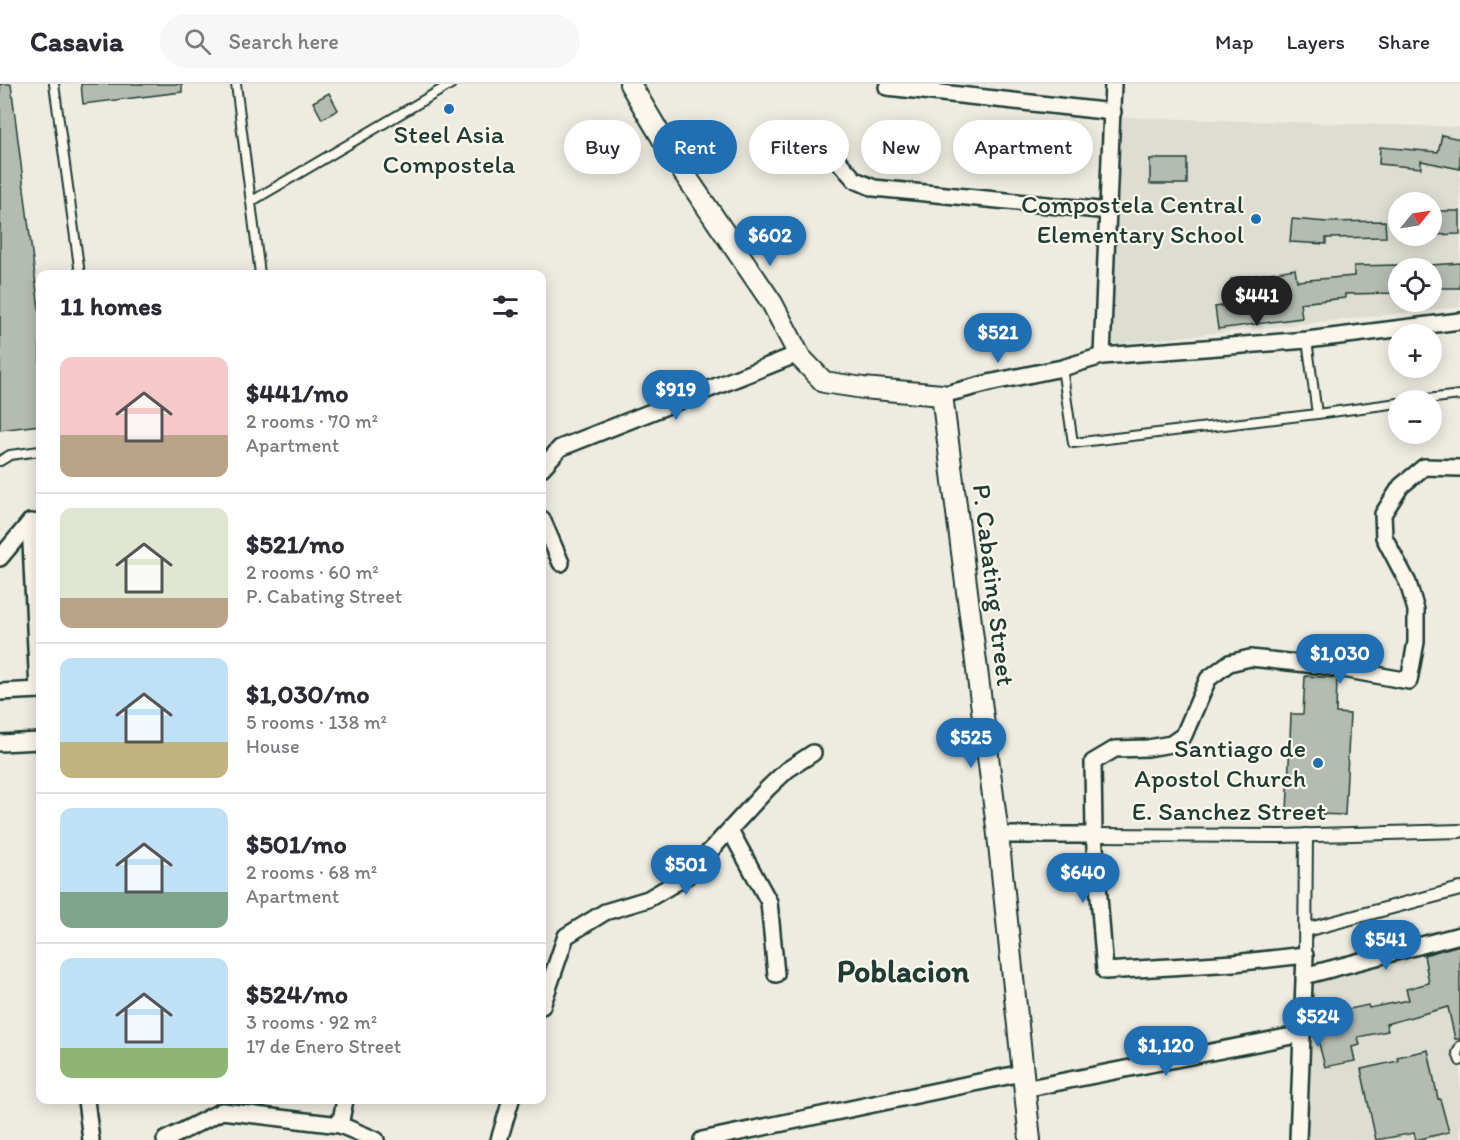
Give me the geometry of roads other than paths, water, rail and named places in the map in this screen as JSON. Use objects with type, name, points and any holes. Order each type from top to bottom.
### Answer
[{"type":"street","points":[[630,84],[677,163],[772,303],[798,354],[824,382],[942,395],[1062,368],[1102,356],[1307,340],[1460,321]]},
{"type":"street","points":[[1102,356],[1113,84]]},
{"type":"street","points":[[886,87],[1113,112]]},
{"type":"street","points":[[849,173],[855,180],[874,188],[1108,211]]},
{"type":"street","points":[[546,464],[560,448],[798,354]]},
{"type":"street","name":"P. Cabating Street","points":[[942,395],[998,835],[1030,1140]]},
{"type":"street","points":[[1305,955],[1234,963],[1105,971],[1094,835],[1093,762],[1115,749],[1148,748],[1171,744],[1184,735],[1208,679],[1229,663],[1250,658],[1326,666],[1409,681],[1416,642],[1416,610],[1408,583],[1384,537],[1383,514],[1401,486],[1424,466],[1460,468]]},
{"type":"street","points":[[0,558],[35,522]]},
{"type":"street","points":[[35,522],[36,564]]},
{"type":"street","points":[[546,528],[561,563]]},
{"type":"street","points":[[0,692],[36,690]]},
{"type":"street","points":[[0,742],[36,741]]},
{"type":"street","points":[[546,994],[566,936],[605,912],[648,899],[687,876],[768,788],[787,770],[813,753]]},
{"type":"street","points":[[730,830],[769,902],[776,974]]},
{"type":"street","name":"E. Sanchez Street","points":[[998,835],[1306,835],[1460,831]]},
{"type":"street","points":[[1298,1140],[1306,930],[1306,835]]},
{"type":"street","points":[[1306,930],[1460,889]]},
{"type":"street","points":[[1304,976],[1460,935]]},
{"type":"street","points":[[702,1140],[1023,1081],[1302,1034]]},
{"type":"street","points":[[87,1104],[92,1140]]},
{"type":"street","points":[[340,1125],[344,1104]]},
{"type":"street","points":[[499,1140],[510,1104]]},
{"type":"street","points":[[165,1140],[223,1106],[340,1125],[376,1140]]},
{"type":"lane","points":[[54,84],[79,270]]},
{"type":"lane","points":[[236,84],[260,270]]},
{"type":"lane","points":[[252,201],[451,84]]},
{"type":"lane","points":[[1307,340],[1317,414]]},
{"type":"lane","points":[[1062,368],[1073,443],[1388,404]]},
{"type":"lane","points":[[1442,397],[1460,395]]},
{"type":"lane","points":[[0,460],[10,455],[36,452]]},
{"type":"lane","points":[[1460,1046],[1457,1053],[1460,1061]]},
{"type":"place","name":"Steel Asia Compostela","points":[[449,109]]},
{"type":"place","name":"Compostela Central Elementary School","points":[[1256,219]]},
{"type":"place","name":"Santiago de Apostol Church","points":[[1318,763]]},
{"type":"district","name":"Poblacion","points":[[903,971]]}]
